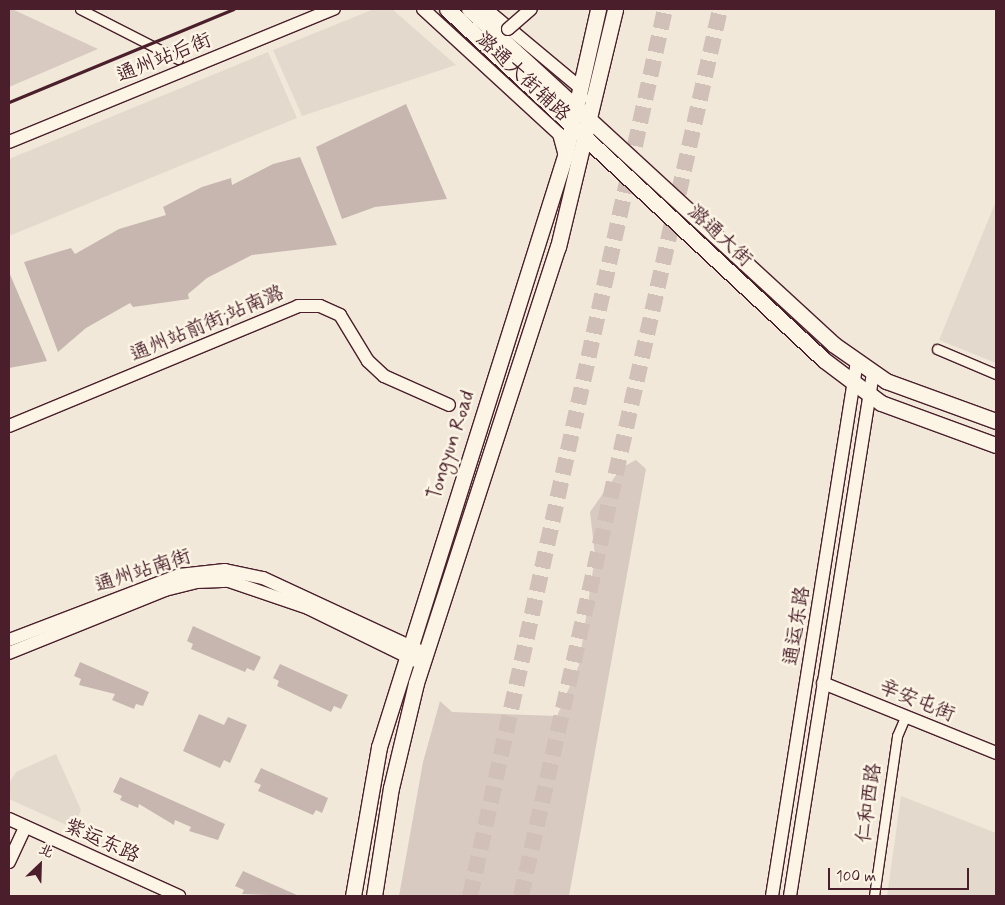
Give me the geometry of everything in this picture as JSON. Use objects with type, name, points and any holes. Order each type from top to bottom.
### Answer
[{"type":"main road","name":"通州站后街","points":[[9,142],[334,9]]},
{"type":"main road","name":"潞通大街辅路","points":[[423,9],[558,134],[565,156]]},
{"type":"main road","name":"潞通大街","points":[[447,9],[824,360],[881,403],[996,446]]},
{"type":"main road","name":"潞通大街","points":[[469,9],[591,117],[763,281],[857,361],[873,373],[996,421]]},
{"type":"main road","name":"潞通大街辅路","points":[[486,9],[578,86],[591,117]]},
{"type":"main road","points":[[508,28],[531,9]]},
{"type":"main road","name":"Tongyun Road","points":[[353,896],[379,747],[407,649],[565,156],[578,86],[598,9]]},
{"type":"main road","name":"Tongyun Road","points":[[374,896],[391,788],[426,659],[558,247],[591,117],[615,9]]},
{"type":"main road","name":"通州站前街;站南潞","points":[[9,426],[298,306],[320,306],[340,315],[368,361],[384,376],[449,405]]},
{"type":"main road","name":"通运东路","points":[[772,896],[857,361]]},
{"type":"main road","name":"通运东路","points":[[790,896],[873,373]]},
{"type":"main road","name":"通州站南街","points":[[9,640],[179,575],[225,570],[263,578],[426,659]]},
{"type":"main road","name":"通州站南街","points":[[9,653],[165,590],[196,582],[229,581],[308,608],[407,649]]},
{"type":"main road","name":"辛安屯街","points":[[823,683],[996,753]]},
{"type":"main road","name":"紫运东路","points":[[9,819],[179,896]]},
{"type":"main road","points":[[9,862],[25,827]]},
{"type":"street","points":[[80,9],[178,59]]},
{"type":"street","points":[[937,349],[996,374]]},
{"type":"street","name":"仁和西路","points":[[874,896],[896,736],[905,717]]},
{"type":"shaded area","points":[[9,9],[12,9],[98,49],[9,87]]},
{"type":"shaded area","points":[[374,9],[392,9],[456,65],[302,116],[273,50]]},
{"type":"shaded area","points":[[268,52],[297,118],[9,236],[9,159]]},
{"type":"shaded area","points":[[996,201],[996,363],[939,340]]},
{"type":"shaded area","points":[[636,460],[646,469],[569,896],[399,896],[423,762],[440,701],[452,712],[557,716],[579,665],[595,556],[590,512],[621,468]]},
{"type":"shaded area","points":[[56,754],[81,810],[73,828],[9,799],[9,783],[16,772]]},
{"type":"shaded area","points":[[901,796],[996,833],[996,896],[887,896]]},
{"type":"building","points":[[406,104],[447,199],[375,207],[342,219],[316,147]]},
{"type":"building","points":[[300,157],[337,245],[252,255],[207,278],[188,294],[189,299],[133,307],[130,303],[86,328],[58,352],[24,262],[71,248],[75,254],[119,229],[166,215],[163,207],[202,187],[231,178],[232,185],[273,164]]},
{"type":"building","points":[[9,272],[47,361],[9,368]]},
{"type":"building","points":[[193,626],[261,657],[254,671],[247,668],[245,672],[191,649],[193,644],[187,641]]},
{"type":"building","points":[[80,662],[149,692],[143,706],[136,704],[134,709],[112,700],[115,694],[79,685],[81,679],[74,676]]},
{"type":"building","points":[[280,664],[348,695],[341,709],[334,706],[331,712],[277,686],[279,681],[273,678]]},
{"type":"building","points":[[199,714],[224,725],[228,717],[247,725],[230,763],[224,760],[220,768],[183,751]]},
{"type":"building","points":[[261,768],[328,798],[322,813],[316,810],[313,815],[258,791],[261,785],[254,782]]},
{"type":"building","points":[[120,777],[225,824],[218,840],[189,831],[191,827],[175,820],[174,825],[139,804],[138,808],[120,800],[122,796],[113,792]]},
{"type":"building","points":[[243,871],[299,896],[242,894],[244,890],[235,886]]},
{"type":"tunnel","points":[[470,896],[665,9]]},
{"type":"tunnel","points":[[521,896],[720,9]]},
{"type":"railway","points":[[9,102],[233,9]]}]
